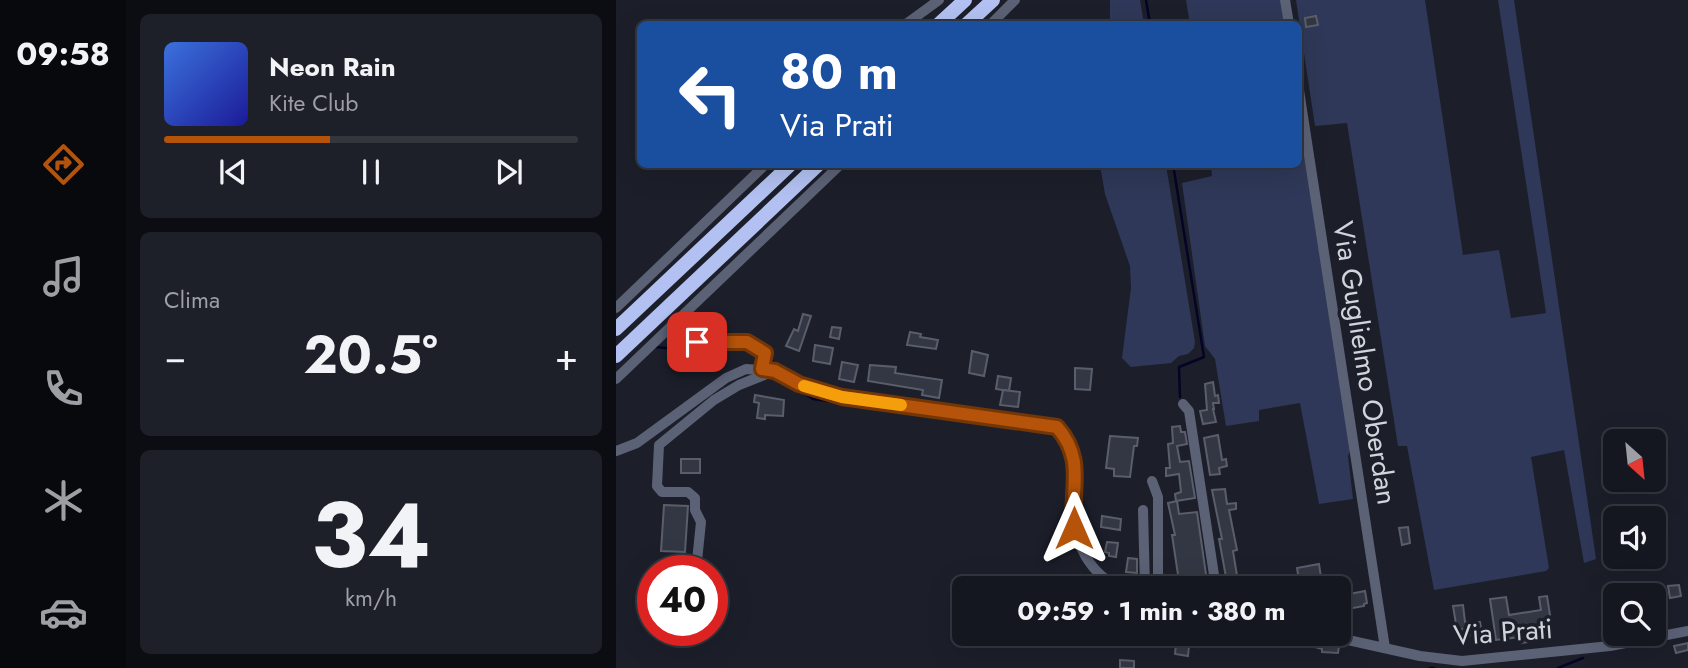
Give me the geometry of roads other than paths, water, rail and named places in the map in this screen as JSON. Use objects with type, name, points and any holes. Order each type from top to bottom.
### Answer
[{"type":"highway","points":[[942,21],[965,0]]},
{"type":"highway","points":[[970,21],[993,0]]},
{"type":"highway","points":[[616,329],[787,168]]},
{"type":"highway","points":[[616,356],[815,168]]},
{"type":"street","points":[[910,21],[939,0]]},
{"type":"street","points":[[994,21],[1015,0]]},
{"type":"street","points":[[1285,0],[1288,21]]},
{"type":"street","name":"Via Guglielmo Oberdan","points":[[1302,110],[1385,648]]},
{"type":"street","points":[[616,308],[762,168]]},
{"type":"street","points":[[616,379],[837,168]]},
{"type":"street","points":[[697,342],[747,342],[765,353],[762,369]]},
{"type":"street","points":[[616,451],[637,443],[726,377],[746,369],[775,371],[799,384],[842,397],[1057,427],[1067,439],[1074,456],[1074,528],[1087,557],[1102,576]]},
{"type":"street","points":[[698,555],[701,522],[695,510],[695,498],[688,492],[662,492],[657,486],[659,446],[714,400],[739,385],[775,371]]},
{"type":"street","points":[[1183,404],[1189,411],[1214,576]]},
{"type":"street","points":[[1152,481],[1158,497],[1158,576]]},
{"type":"street","points":[[1143,510],[1145,576]]},
{"type":"street","name":"Via Prati","points":[[1351,641],[1446,660],[1477,660],[1610,646],[1688,631]]},
{"type":"waterway","points":[[1146,0],[1150,21]]},
{"type":"waterway","points":[[1174,168],[1204,357],[1179,367],[1180,397]]},
{"type":"waterway","points":[[655,347],[666,348],[694,341]]},
{"type":"waterway","points":[[759,344],[767,348],[773,362]]},
{"type":"waterway","points":[[793,386],[813,399],[1049,431]]},
{"type":"waterway","points":[[1558,668],[1583,658]]}]
